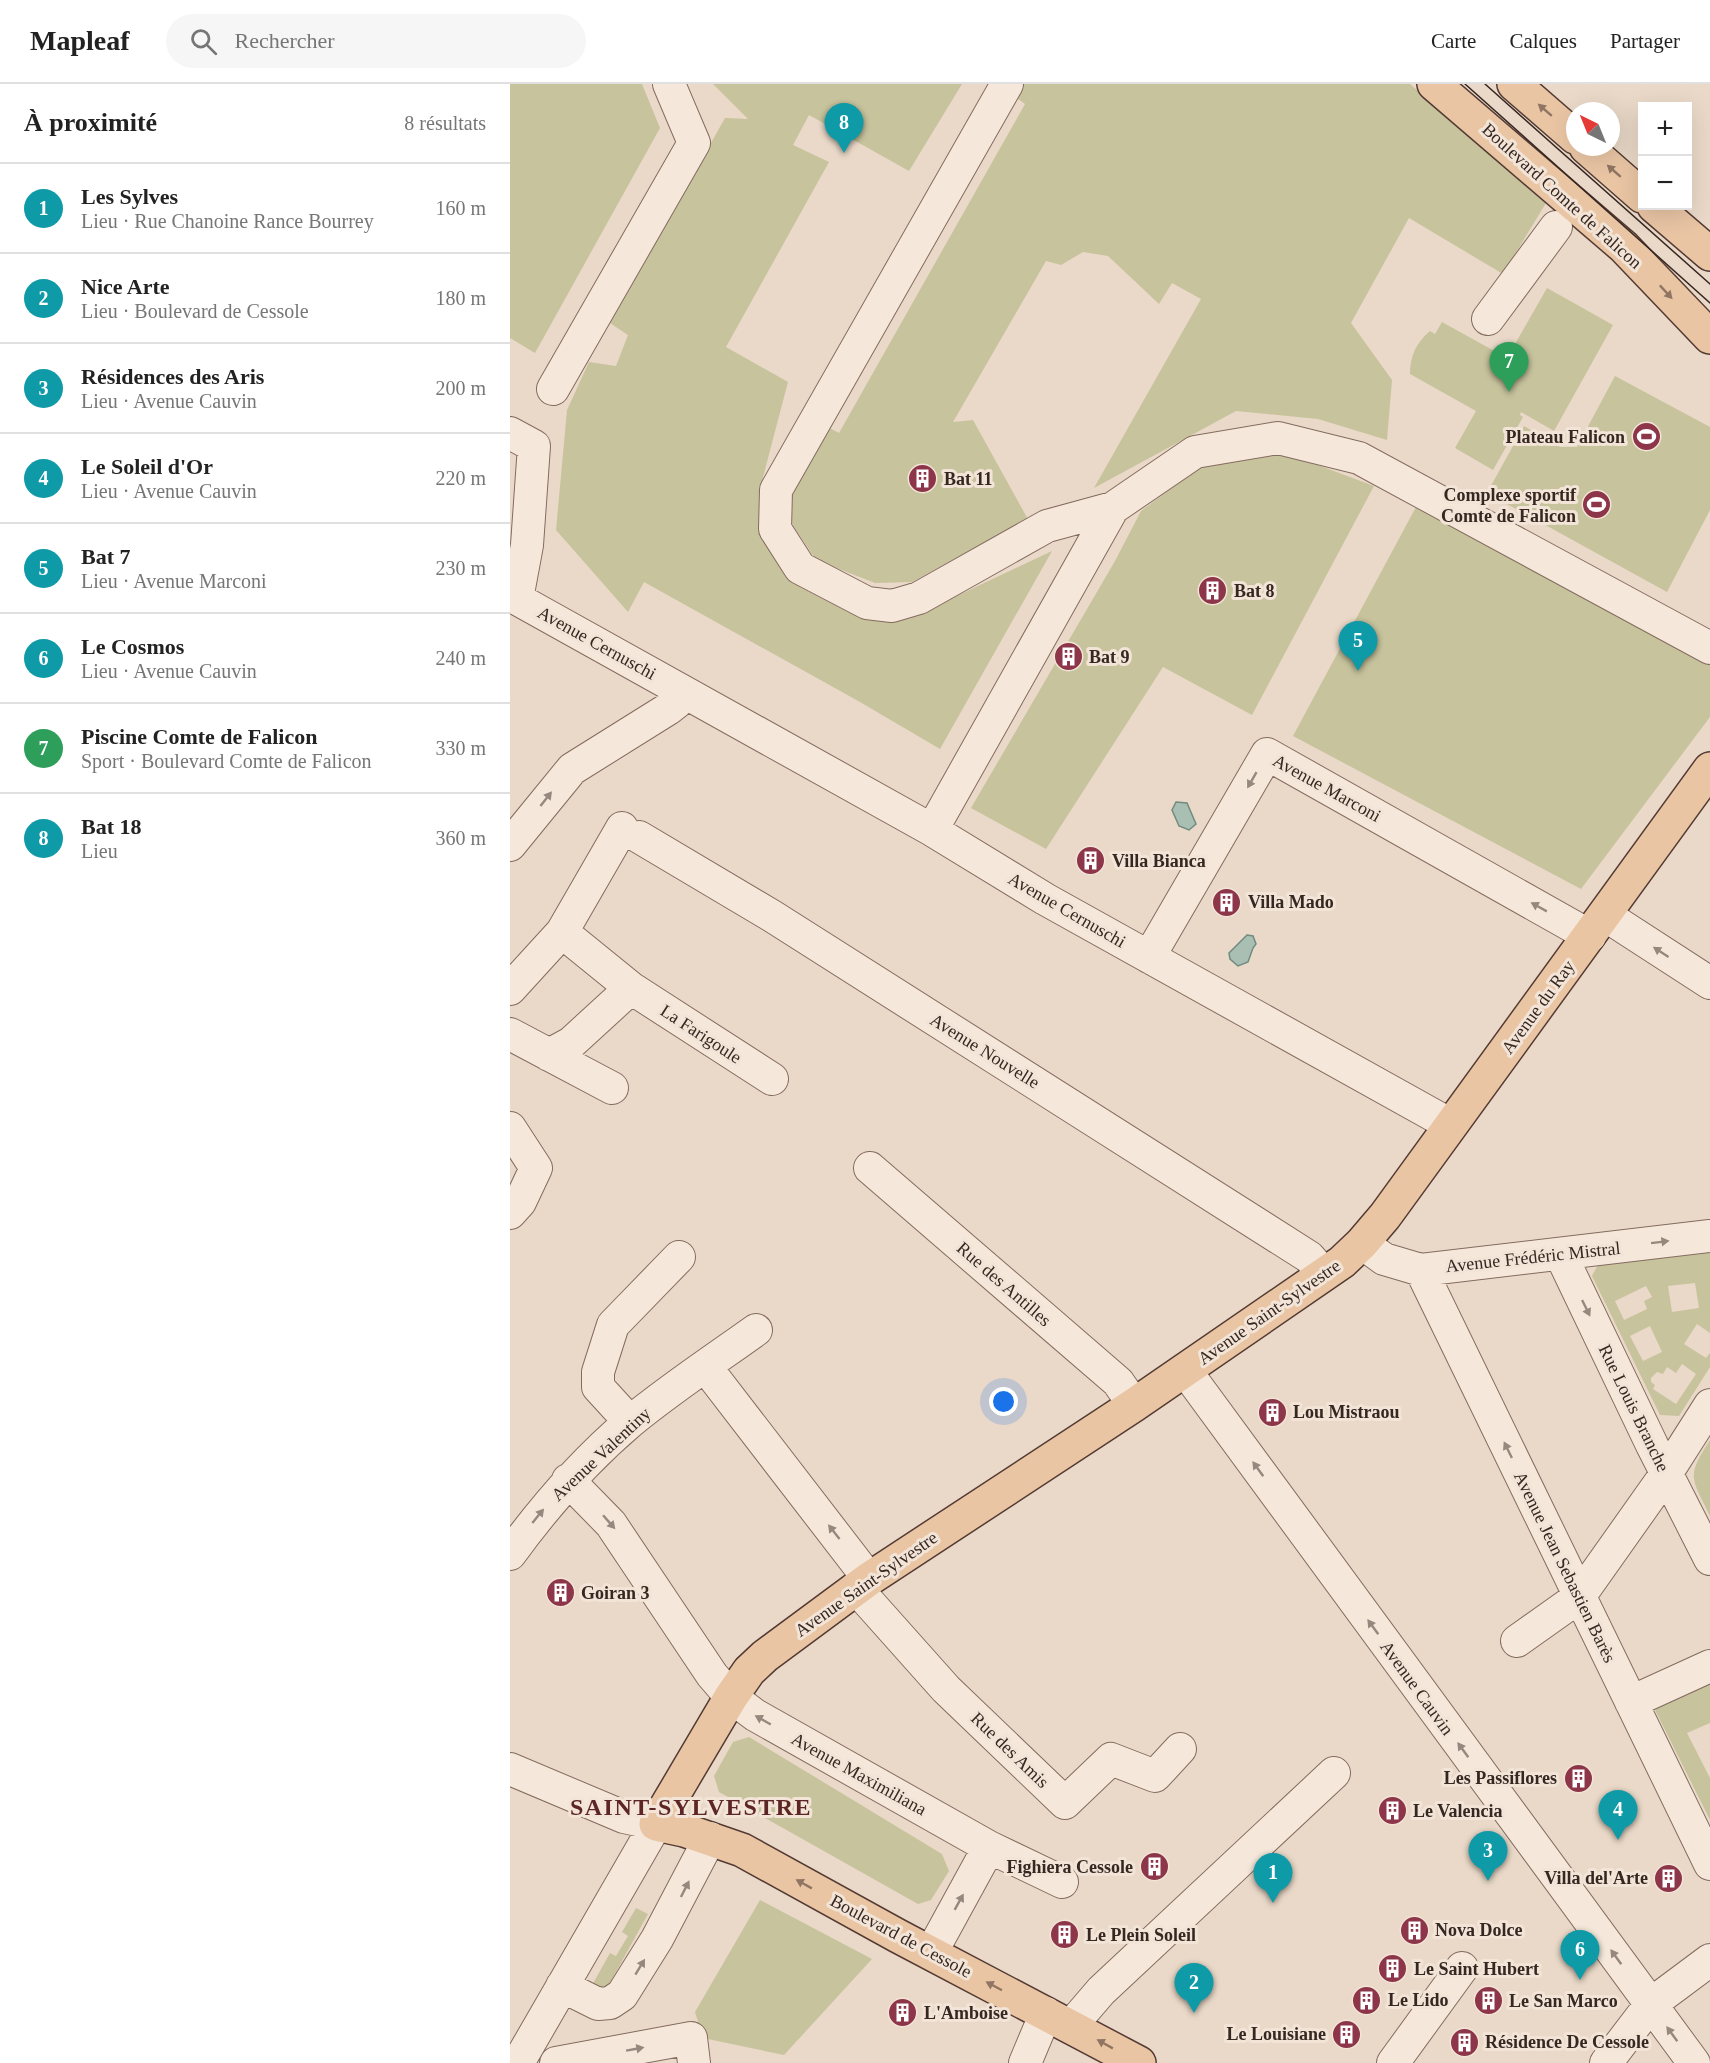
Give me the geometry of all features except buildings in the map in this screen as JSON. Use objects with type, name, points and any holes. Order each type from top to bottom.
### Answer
[{"type":"main road","name":"Boulevard Comte de Falicon","points":[[1434,84],[1624,247],[1710,337]]},
{"type":"main road","points":[[1514,84],[1566,129]]},
{"type":"main road","points":[[1597,156],[1638,192]]},
{"type":"main road","points":[[1659,210],[1710,254]]},
{"type":"main road","name":"Avenue du Ray","points":[[1362,1243],[1385,1216],[1710,769]]},
{"type":"main road","name":"Avenue Saint-Sylvestre","points":[[656,1824],[731,1697],[749,1671],[765,1656],[863,1584],[1134,1405],[1342,1262],[1362,1243]]},
{"type":"main road","name":"Boulevard de Cessole","points":[[656,1824],[710,1838],[742,1850],[1139,2063]]},
{"type":"street","points":[[553,389],[694,143],[669,84]]},
{"type":"street","points":[[1007,84],[776,490],[775,529],[800,568],[867,603],[892,606],[919,598],[1047,526],[1113,508],[1195,452],[1278,438],[1359,458],[1710,648]]},
{"type":"street","points":[[1488,319],[1556,227]]},
{"type":"street","points":[[510,433],[534,446],[527,545],[514,597]]},
{"type":"street","points":[[932,830],[1113,508]]},
{"type":"street","name":"Avenue Cernuschi","points":[[514,597],[932,830],[1046,899],[1451,1125]]},
{"type":"street","points":[[510,845],[572,769],[668,709],[684,692]]},
{"type":"street","name":"Avenue Marconi","points":[[1149,957],[1267,754],[1597,925]]},
{"type":"street","name":"Avenue Nouvelle","points":[[562,932],[631,833],[772,916],[1309,1257],[1324,1274]]},
{"type":"street","points":[[1597,925],[1710,983]]},
{"type":"street","points":[[510,989],[562,932]]},
{"type":"street","name":"La Farigoule","points":[[562,932],[631,988],[772,1079]]},
{"type":"street","points":[[549,1055],[571,1043],[631,988]]},
{"type":"street","points":[[510,1034],[612,1088]]},
{"type":"street","points":[[510,1128],[536,1168],[520,1202],[510,1213]]},
{"type":"street","name":"Rue des Antilles","points":[[870,1168],[1118,1382],[1134,1405]]},
{"type":"street","name":"Avenue Frédéric Mistral","points":[[1362,1243],[1384,1259],[1420,1270],[1710,1236]]},
{"type":"street","name":"Rue Louis Branche","points":[[1561,1255],[1666,1474],[1710,1559]]},
{"type":"street","points":[[630,1422],[598,1387],[598,1372],[613,1325],[679,1257]]},
{"type":"street","name":"Avenue Jean Sebastien Barès","points":[[1420,1270],[1710,1864]]},
{"type":"street","name":"Avenue Valentiny","points":[[510,1554],[568,1480],[630,1422],[756,1330]]},
{"type":"street","points":[[705,1366],[863,1584]]},
{"type":"street","name":"Avenue Cauvin","points":[[1185,1370],[1694,2063]]},
{"type":"street","points":[[1516,1641],[1579,1597],[1666,1474],[1710,1405]]},
{"type":"street","name":"Avenue Maximiliana","points":[[568,1480],[611,1524],[712,1675],[731,1697],[754,1715],[989,1847],[1062,1882]]},
{"type":"street","name":"Rue des Amis","points":[[863,1584],[946,1689],[1065,1803],[1111,1760],[1155,1776],[1180,1749]]},
{"type":"street","points":[[1631,1702],[1710,1666]]},
{"type":"street","points":[[510,1769],[624,1817],[656,1824]]},
{"type":"street","points":[[1025,2063],[1058,2019],[1101,1991],[1334,1773]]},
{"type":"street","name":"Avenue Saint-Sylvestre","points":[[531,2059],[562,1986],[656,1824]]},
{"type":"street","points":[[562,1986],[598,2004],[610,2003],[622,1995],[657,1939],[710,1838]]},
{"type":"street","points":[[931,1953],[989,1847]]},
{"type":"street","points":[[1606,2063],[1651,2004],[1710,1960]]},
{"type":"street","points":[[1394,2063],[1462,1968]]},
{"type":"street","points":[[556,2063],[693,2051]]},
{"type":"shaded area","points":[[510,84],[642,84],[660,128],[535,353],[510,338]]},
{"type":"shaded area","points":[[713,84],[962,84],[909,171],[809,115],[793,145],[829,162],[726,347],[788,382],[762,481],[765,539],[800,587],[860,618],[908,619],[1052,551],[940,749],[644,582],[628,612],[556,530],[567,410],[589,362],[616,366],[628,335],[610,323],[725,118],[748,119]]},
{"type":"shaded area","points":[[1021,84],[1410,84],[1546,203],[1503,274],[1409,218],[1351,323],[1392,380],[1387,440],[1318,419],[1236,411],[1094,488],[1201,299],[1172,283],[1159,304],[1108,256],[1083,252],[1061,265],[1046,261],[953,422],[973,420],[1030,523],[961,555],[912,582],[875,583],[816,560],[792,524],[792,480],[824,425],[839,433],[1025,104],[1014,96]]},
{"type":"shaded area","points":[[1547,288],[1613,325],[1554,431],[1521,412],[1520,415],[1523,417],[1493,470],[1455,448],[1476,411],[1410,374],[1411,361],[1421,340],[1430,331],[1435,334],[1442,322],[1507,358]]},
{"type":"shaded area","name":"Complexe sportif Comte de Falicon","points":[[1615,376],[1710,427],[1710,510],[1667,592],[1487,493],[1524,426],[1560,447],[1577,447]]},
{"type":"shaded area","points":[[1275,449],[1374,486],[1252,715],[1163,667],[1046,849],[971,808],[1115,561],[1141,511],[1202,465]]},
{"type":"shaded area","points":[[1416,507],[1687,654],[1694,640],[1701,657],[1710,664],[1710,717],[1581,889],[1293,736]]},
{"type":"shaded area","points":[[1176,802],[1187,803],[1196,824],[1189,830],[1179,826],[1172,810]]},
{"type":"shaded area","points":[[1247,935],[1253,936],[1256,944],[1248,962],[1238,966],[1230,959],[1229,953]]},
{"type":"shaded area","points":[[1710,1246],[1710,1333],[1697,1324],[1684,1344],[1706,1358],[1710,1353],[1710,1367],[1679,1416],[1660,1415],[1592,1276],[1601,1259]],"holes":[[[1695,1283],[1699,1308],[1672,1312],[1668,1286]],[[1646,1286],[1652,1297],[1644,1301],[1647,1309],[1624,1320],[1615,1301]],[[1650,1326],[1662,1352],[1643,1361],[1630,1336]],[[1682,1364],[1696,1374],[1676,1404],[1653,1389],[1655,1385],[1651,1382],[1651,1378],[1657,1372],[1663,1374],[1667,1367],[1676,1373]]]},
{"type":"shaded area","points":[[1710,1440],[1710,1516],[1695,1485],[1694,1470]]},
{"type":"shaded area","points":[[1710,1678],[1710,1723],[1687,1733],[1710,1778],[1710,1820],[1651,1702]]},
{"type":"shaded area","points":[[749,1737],[942,1854],[949,1871],[931,1900],[918,1904],[719,1792],[714,1776],[733,1742]]},
{"type":"shaded area","points":[[760,1900],[872,1959],[784,2055],[703,2038],[695,2012]]},
{"type":"shaded area","points":[[636,1908],[648,1914],[606,1990],[591,1987],[610,1953],[616,1956],[628,1936],[622,1932]]},
{"type":"tram line","points":[[1465,84],[1710,303]]},
{"type":"tram line","points":[[1485,84],[1710,284]]},
{"type":"place","name":"Bat 18","points":[[844,153]]},
{"type":"place","name":"Piscine Comte de Falicon","points":[[1509,392]]},
{"type":"place","name":"Plateau Falicon","points":[[1646,437]]},
{"type":"place","name":"Bat 11","points":[[923,479]]},
{"type":"place","name":"Complexe sportif Comte de Falicon","points":[[1597,505]]},
{"type":"place","name":"Bat 8","points":[[1213,591]]},
{"type":"place","name":"Bat 9","points":[[1068,657]]},
{"type":"place","name":"Bat 7","points":[[1358,671]]},
{"type":"place","name":"Villa Bianca","points":[[1091,861]]},
{"type":"place","name":"Villa Mado","points":[[1227,902]]},
{"type":"place","name":"Lou Mistraou","points":[[1272,1412]]},
{"type":"place","name":"Goiran 3","points":[[560,1593]]},
{"type":"place","name":"Les Passiflores","points":[[1578,1778]]},
{"type":"place","name":"Le Valencia","points":[[1392,1811]]},
{"type":"place","name":"Le Soleil d'Or","points":[[1618,1840]]},
{"type":"place","name":"Fighiera Cessole","points":[[1154,1867]]},
{"type":"place","name":"Villa del'Arte","points":[[1669,1878]]},
{"type":"place","name":"Résidences des Aris","points":[[1488,1881]]},
{"type":"place","name":"Les Sylves","points":[[1273,1903]]},
{"type":"place","name":"Nova Dolce","points":[[1414,1930]]},
{"type":"place","name":"Le Plein Soleil","points":[[1065,1935]]},
{"type":"place","name":"Le Saint Hubert","points":[[1393,1969]]},
{"type":"place","name":"Le Cosmos","points":[[1580,1980]]},
{"type":"place","name":"Le Lido","points":[[1367,2000]]},
{"type":"place","name":"Le San Marco","points":[[1488,2001]]},
{"type":"place","name":"L'Amboise","points":[[903,2013]]},
{"type":"place","name":"Nice Arte","points":[[1194,2013]]},
{"type":"place","name":"Le Louisiane","points":[[1347,2034]]},
{"type":"place","name":"Résidence De Cessole","points":[[1464,2042]]},
{"type":"district","name":"SAINT-SYLVESTRE","points":[[691,1807]]}]
